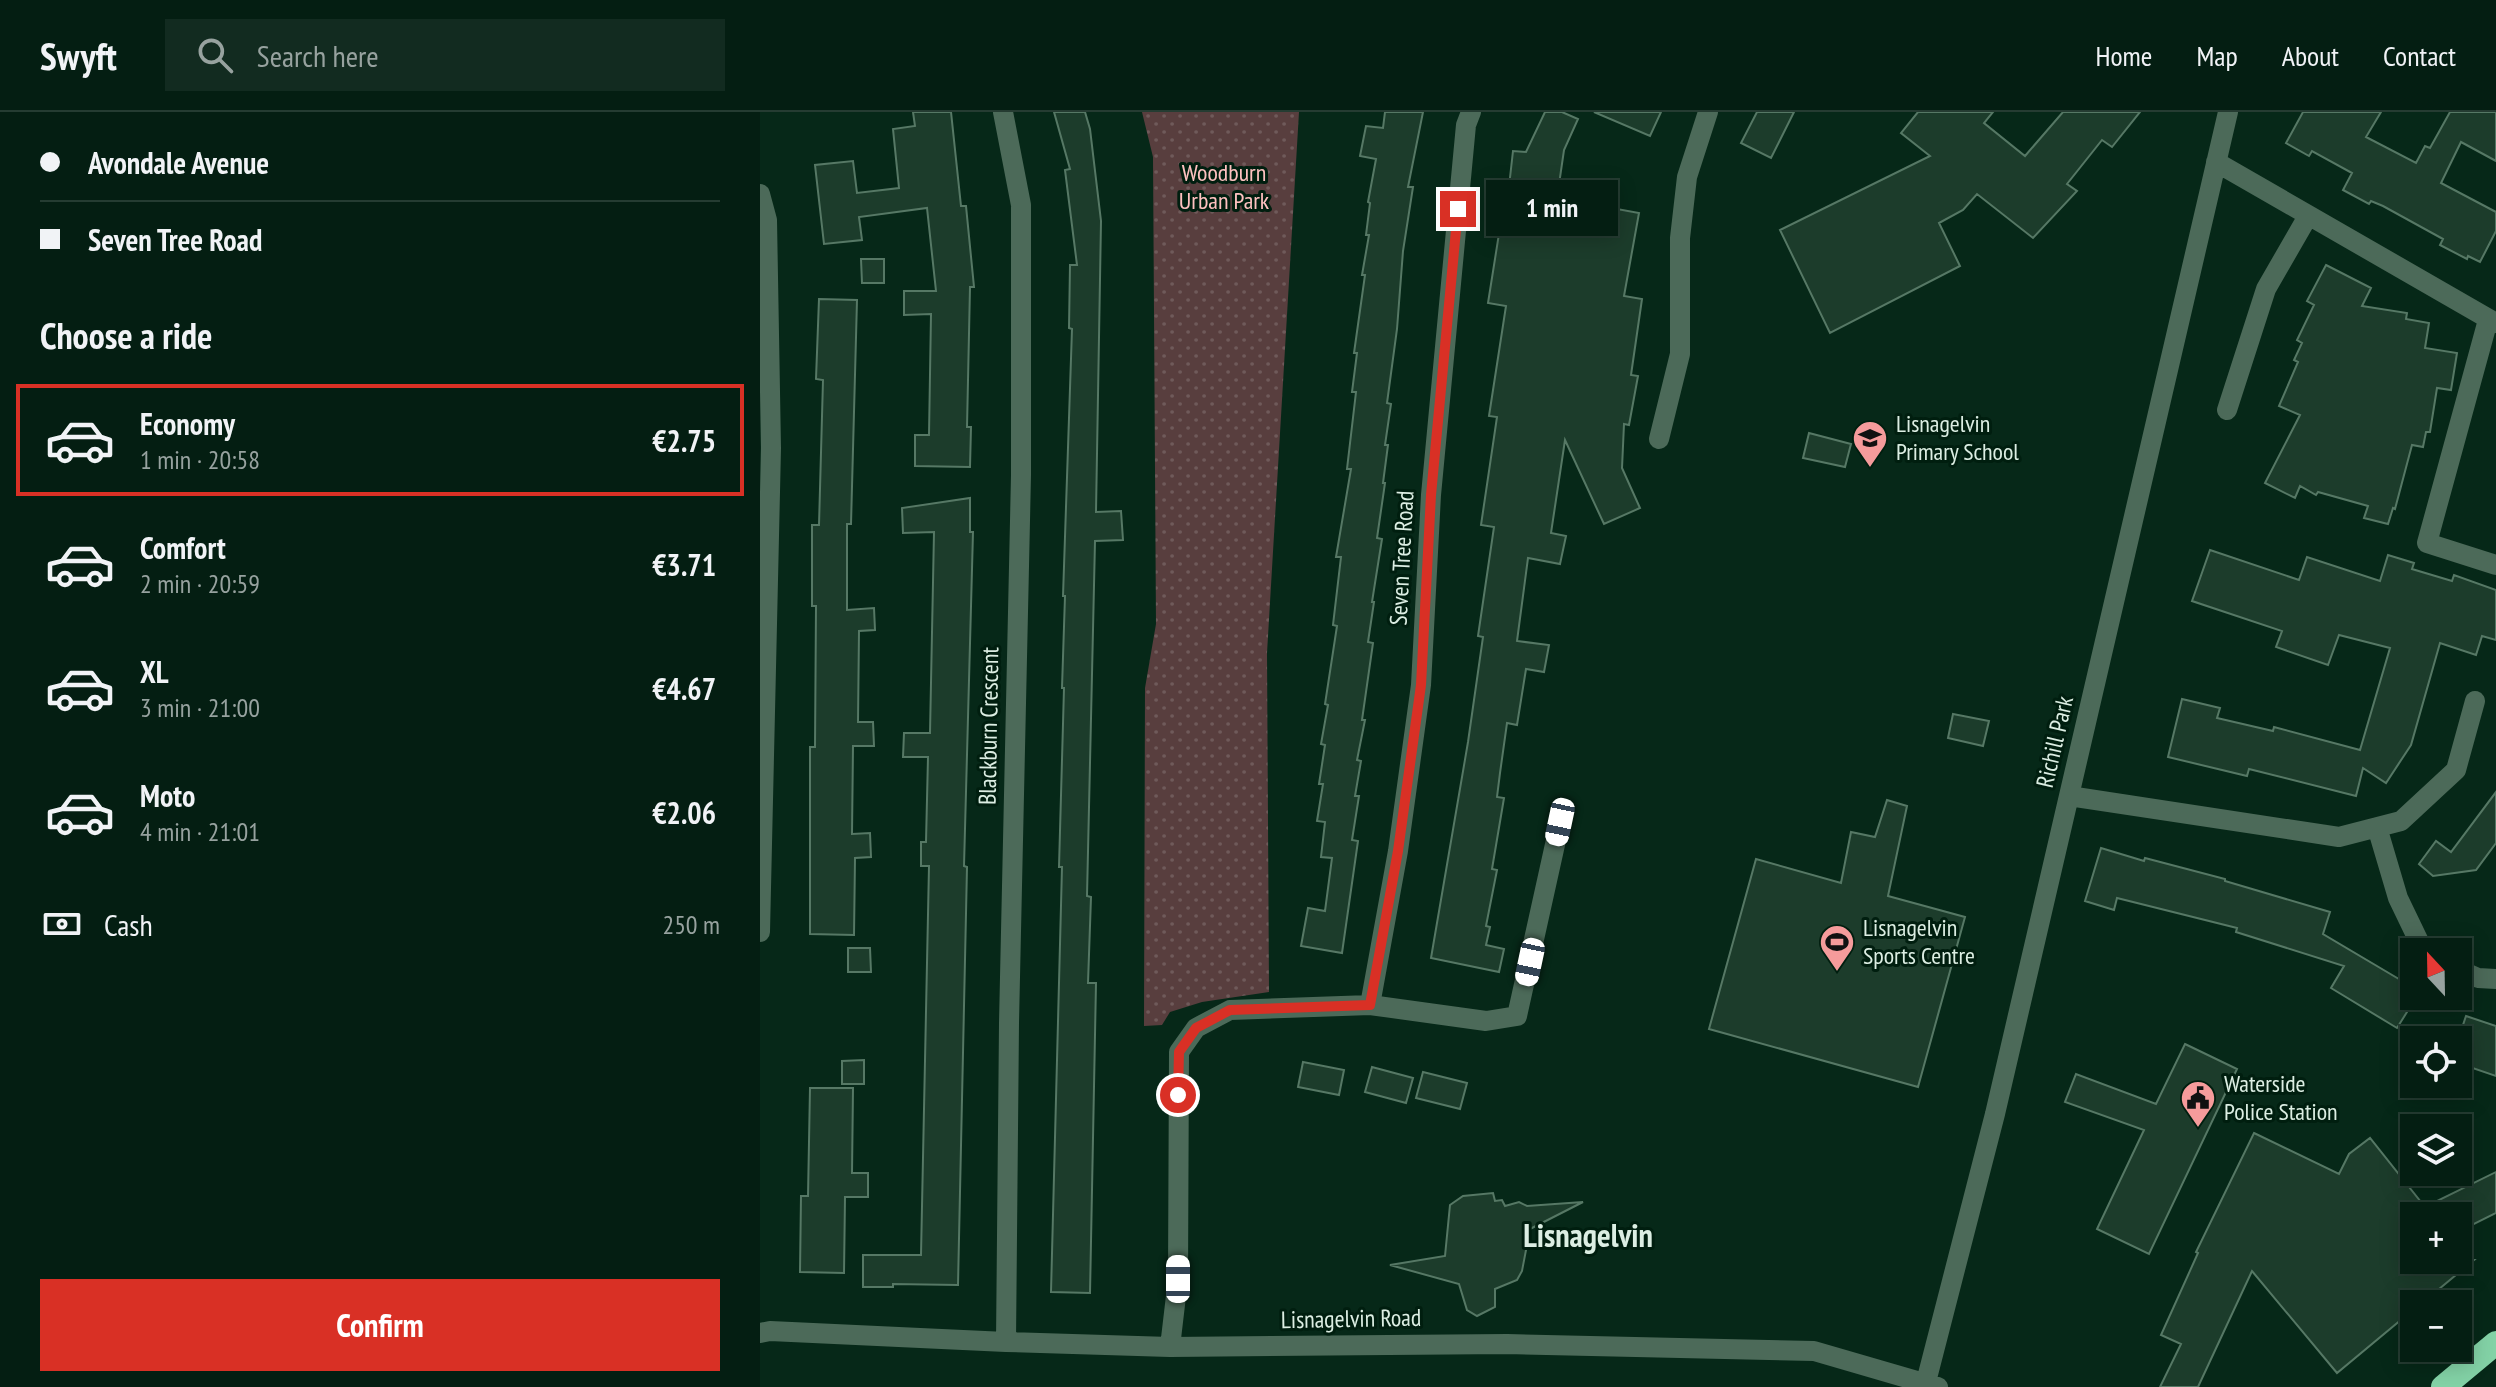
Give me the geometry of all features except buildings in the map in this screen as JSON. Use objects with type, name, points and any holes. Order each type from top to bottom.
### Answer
[{"type":"highway","points":[[2443,1387],[2496,1343]]},
{"type":"street","name":"Blackburn Crescent","points":[[1003,112],[1021,205],[1021,475],[1009,1023],[1006,1342]]},
{"type":"street","name":"Seven Tree Road","points":[[1370,1005],[1398,851],[1421,685],[1431,495],[1466,125],[1471,112]]},
{"type":"street","points":[[1659,439],[1680,354],[1680,238],[1687,177],[1708,112]]},
{"type":"street","name":"Richill Park","points":[[1932,1384],[2228,112]]},
{"type":"street","points":[[2216,162],[2492,322],[2427,543],[2496,565]]},
{"type":"street","points":[[760,194],[767,220],[771,448],[760,932]]},
{"type":"street","points":[[2227,410],[2266,289],[2308,216]]},
{"type":"street","points":[[2069,796],[2339,837],[2401,821],[2456,770],[2475,701]]},
{"type":"street","points":[[1170,1347],[1178,1279],[1179,1052],[1196,1028],[1230,1010],[1370,1005],[1486,1021],[1517,1016],[1560,822]]},
{"type":"street","points":[[2377,827],[2398,898],[2417,938]]},
{"type":"street","points":[[2472,975],[2496,979]]},
{"type":"street","name":"Lisnagelvin Road","points":[[760,1333],[1170,1347],[1507,1344],[1814,1351],[1932,1384]]},
{"type":"green space","name":"Woodburn Urban Park","points":[[1142,112],[1299,112],[1267,653],[1269,992],[1202,1002],[1170,1012],[1162,1025],[1144,1026],[1145,688],[1156,624],[1153,157]]},
{"type":"place","name":"Lisnagelvin Primary School","points":[[1870,469]]},
{"type":"place","name":"Lisnagelvin Sports Centre","points":[[1837,973]]},
{"type":"place","name":"Waterside Police Station","points":[[2198,1129]]},
{"type":"district","name":"Lisnagelvin","points":[[1588,1236]]},
{"type":"route","points":[[1178,1095],[1179,1052],[1196,1028],[1230,1010],[1370,1005],[1398,851],[1421,685],[1431,495],[1458,209]]}]
